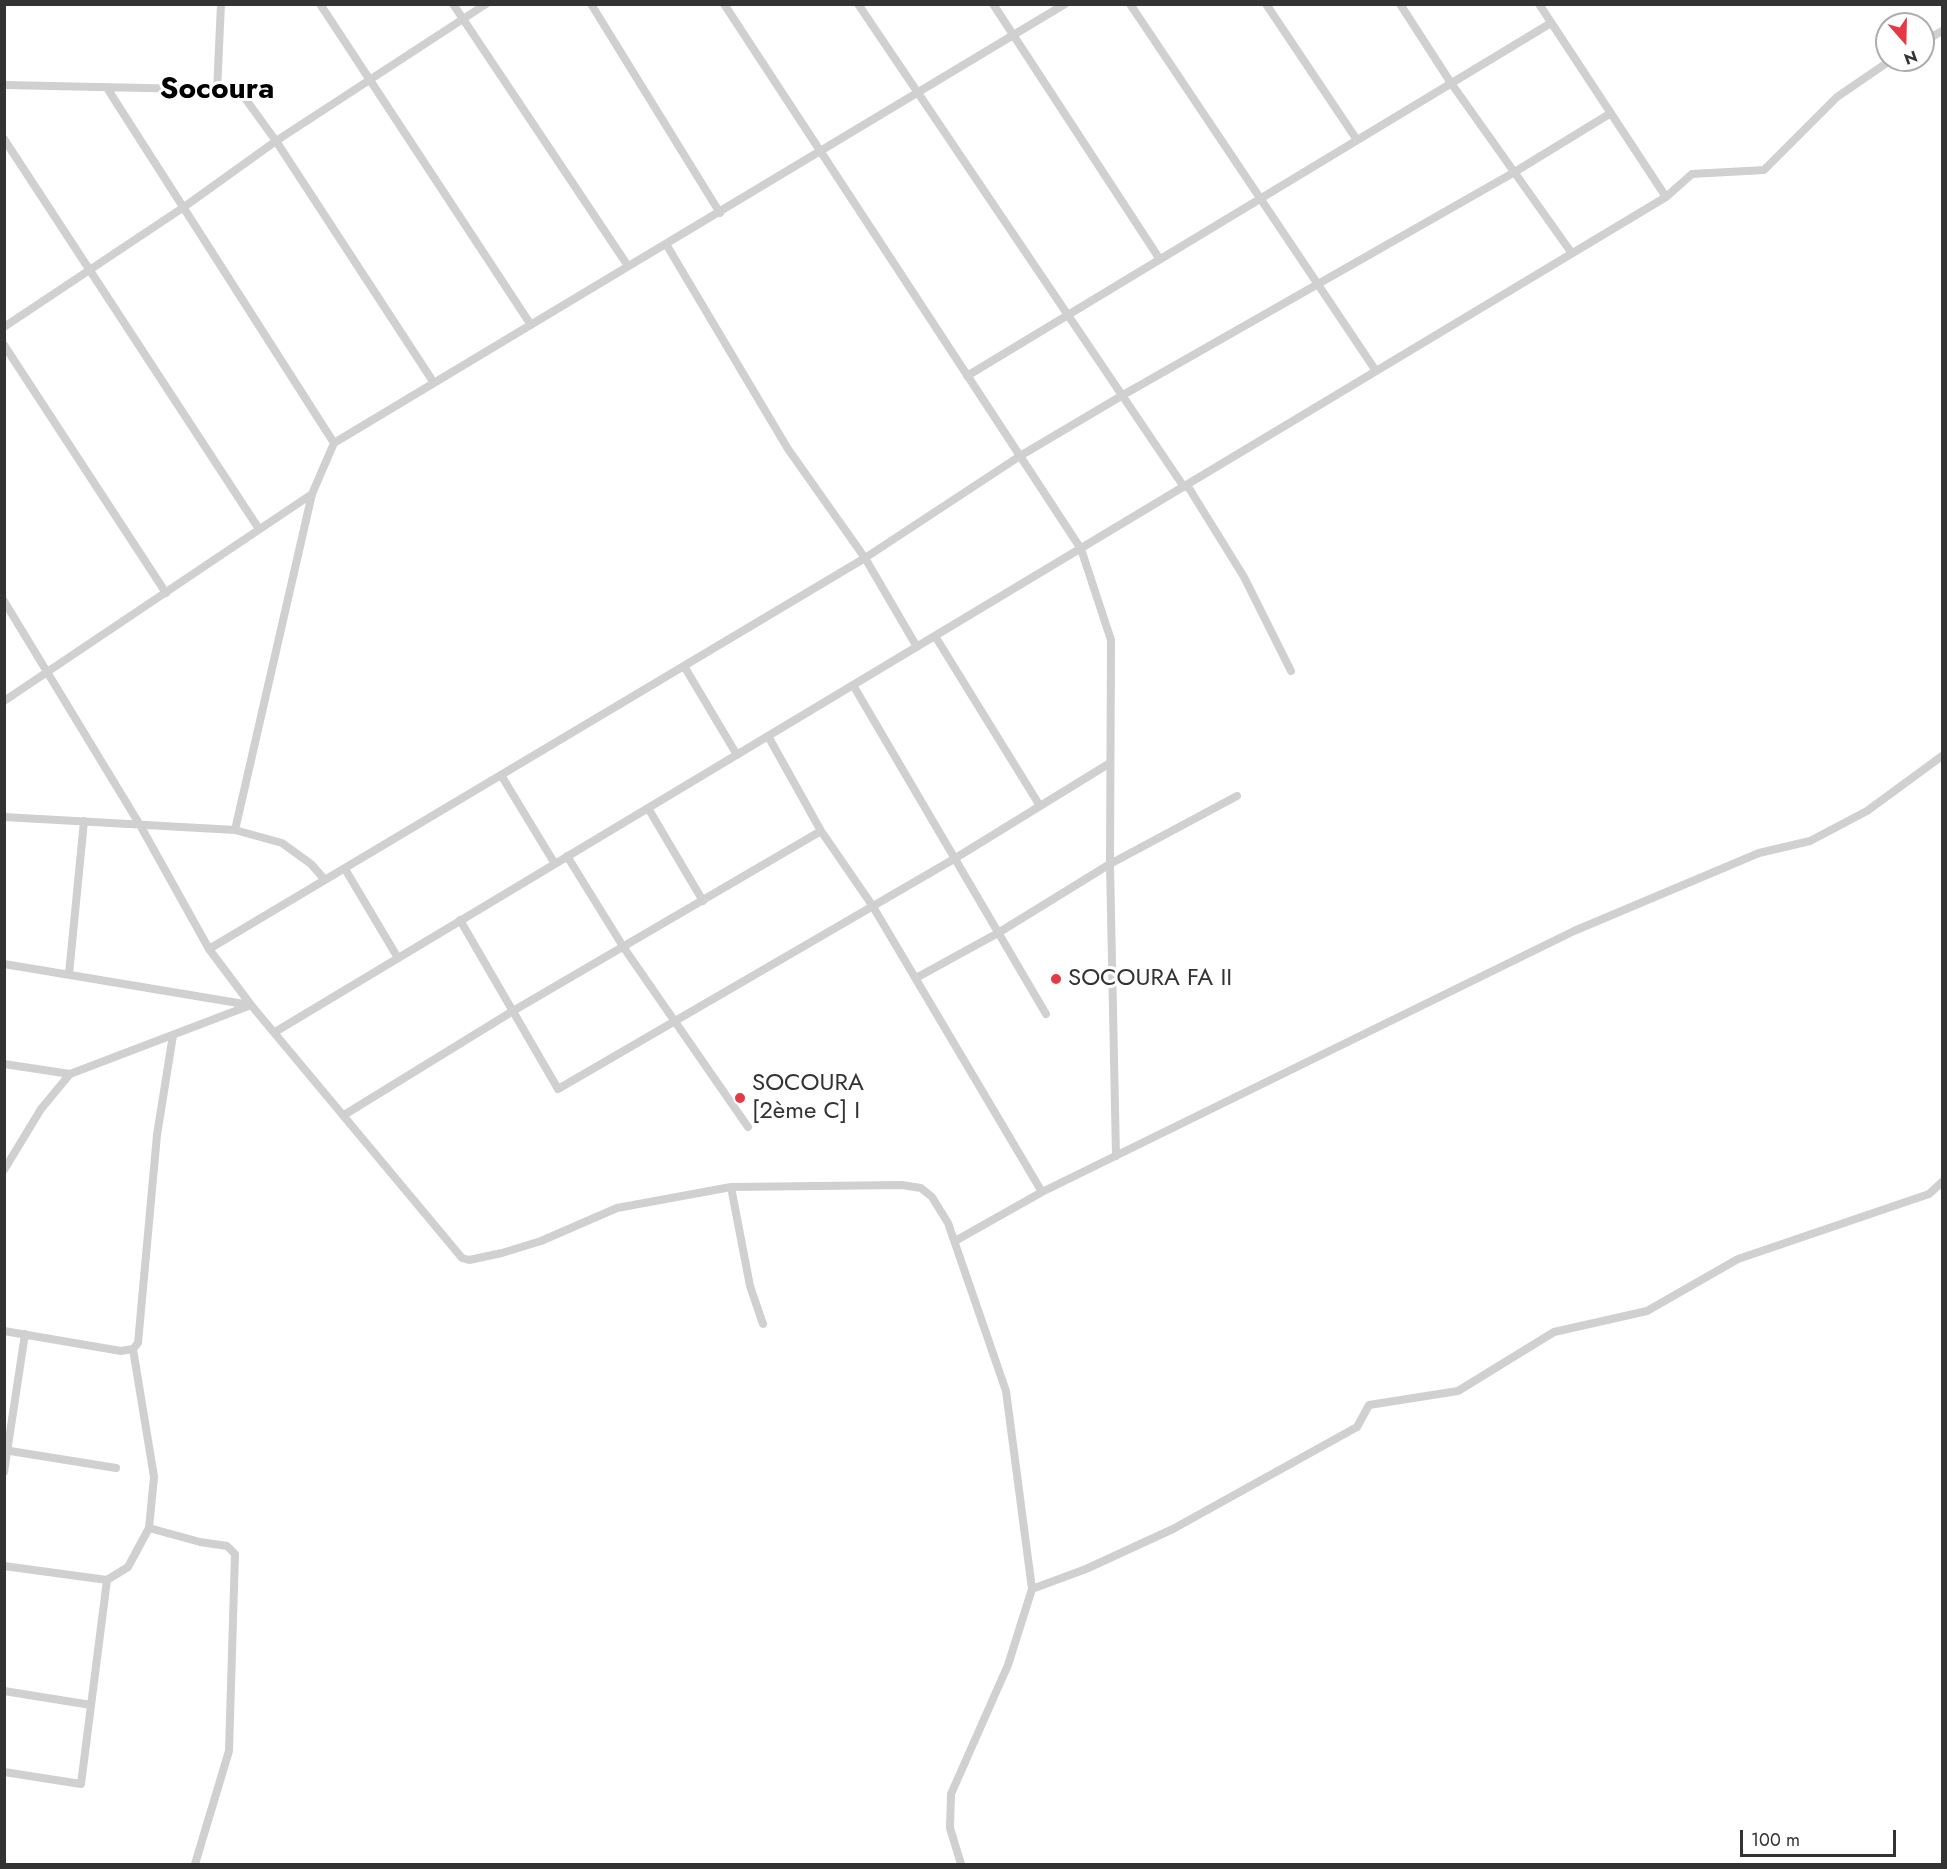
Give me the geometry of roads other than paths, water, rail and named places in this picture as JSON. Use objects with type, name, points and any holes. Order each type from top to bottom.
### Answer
[{"type":"street","points":[[217,91],[221,4]]},
{"type":"street","points":[[320,4],[531,325]]},
{"type":"street","points":[[453,4],[628,266]]},
{"type":"street","points":[[4,327],[184,207],[276,141],[486,4]]},
{"type":"street","points":[[591,4],[720,213]]},
{"type":"street","points":[[724,4],[1081,549],[1111,640],[1110,864],[1116,1156]]},
{"type":"street","points":[[858,4],[1185,486],[1244,577],[1291,670]]},
{"type":"street","points":[[993,4],[1159,258]]},
{"type":"street","points":[[235,830],[312,494],[334,442],[720,213],[1065,4]]},
{"type":"street","points":[[1130,4],[1376,371]]},
{"type":"street","points":[[1266,4],[1357,140]]},
{"type":"street","points":[[1400,4],[1450,83],[1571,252]]},
{"type":"street","points":[[1539,4],[1666,197]]},
{"type":"street","points":[[967,376],[1551,23]]},
{"type":"street","points":[[275,1032],[1666,197],[1692,174],[1764,170],[1837,97],[1875,71]]},
{"type":"street","points":[[4,85],[239,90],[276,141],[434,383]]},
{"type":"street","points":[[107,88],[334,442]]},
{"type":"street","points":[[209,949],[865,558],[1020,456],[1317,283],[1513,173],[1611,113]]},
{"type":"street","points":[[4,139],[259,529]]},
{"type":"street","points":[[666,244],[788,449],[865,558],[917,647]]},
{"type":"street","points":[[4,345],[166,593]]},
{"type":"street","points":[[4,701],[312,494]]},
{"type":"street","points":[[4,602],[140,825],[209,949],[251,1005],[344,1114],[456,1254],[469,1260],[541,1241],[617,1208],[730,1187],[902,1185],[921,1188],[942,1211],[955,1241],[1009,1404],[1032,1589],[1008,1665],[951,1794],[950,1828],[961,1864]]},
{"type":"street","points":[[935,636],[1040,806]]},
{"type":"street","points":[[684,666],[737,755]]},
{"type":"street","points":[[852,685],[1046,1014]]},
{"type":"street","points":[[768,736],[821,831],[872,905],[1042,1192]]},
{"type":"street","points":[[955,1241],[1042,1192],[1574,931],[1759,853],[1810,841],[1867,811],[1942,756]]},
{"type":"street","points":[[460,920],[558,1089],[954,858],[1110,763]]},
{"type":"street","points":[[501,775],[555,864]]},
{"type":"street","points":[[916,978],[998,933],[1110,864],[1237,795]]},
{"type":"street","points":[[648,808],[703,901]]},
{"type":"street","points":[[5,820],[84,821],[235,830],[282,843],[311,864],[325,880]]},
{"type":"street","points":[[69,974],[84,821]]},
{"type":"street","points":[[344,1114],[513,1011],[821,831]]},
{"type":"street","points":[[567,856],[673,1022],[720,1084],[748,1127]]},
{"type":"street","points":[[345,868],[398,958]]},
{"type":"street","points":[[4,964],[251,1005]]},
{"type":"street","points":[[4,1064],[70,1074],[251,1005]]},
{"type":"street","points":[[4,1331],[121,1351],[133,1349],[138,1343],[157,1135],[173,1035]]},
{"type":"street","points":[[6,1164],[41,1109],[70,1074]]},
{"type":"street","points":[[1032,1589],[1086,1569],[1173,1529],[1357,1427],[1369,1405],[1458,1391],[1554,1332],[1647,1311],[1738,1259],[1929,1194],[1942,1182]]},
{"type":"street","points":[[730,1187],[750,1286],[763,1324]]},
{"type":"street","points":[[4,1472],[25,1334]]},
{"type":"street","points":[[4,1566],[107,1580],[128,1567],[149,1528],[154,1477],[133,1349]]},
{"type":"street","points":[[6,1451],[116,1468]]},
{"type":"street","points":[[149,1528],[200,1542],[228,1546],[235,1554],[229,1751],[195,1864]]},
{"type":"street","points":[[4,1772],[81,1784],[107,1580]]},
{"type":"street","points":[[4,1692],[91,1705]]},
{"type":"place","name":"SOCOURA FA II","points":[[1056,979]]},
{"type":"place","name":"SOCOURA [2ème C] I","points":[[740,1098]]},
{"type":"district","name":"Socoura","points":[[217,91]]}]
